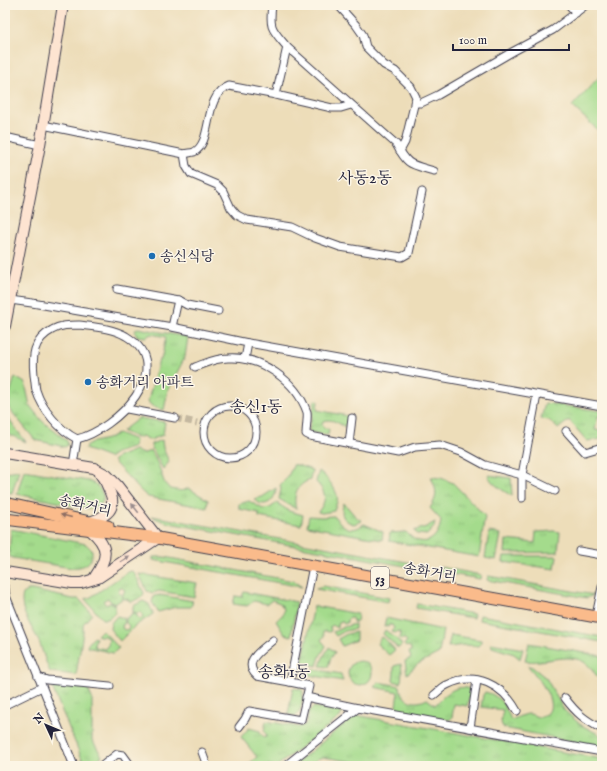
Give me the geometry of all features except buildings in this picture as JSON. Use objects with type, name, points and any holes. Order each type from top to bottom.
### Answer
[{"type":"main road","name":"송화거리","points":[[5,503],[21,505],[90,526]]},
{"type":"main road","name":"송화거리","points":[[5,519],[18,522],[90,526],[599,617]]},
{"type":"street","points":[[5,326],[40,145],[63,5]]},
{"type":"street","points":[[272,5],[270,20],[272,30],[287,47],[317,75],[332,86],[351,105],[388,136],[396,144],[405,160],[410,164],[434,171]]},
{"type":"street","points":[[338,5],[363,34],[366,47],[384,65],[395,71],[411,87],[416,97],[405,142],[400,151]]},
{"type":"street","points":[[569,5],[576,12]]},
{"type":"street","points":[[414,104],[421,103],[438,95],[553,30],[586,5]]},
{"type":"street","points":[[276,95],[287,47]]},
{"type":"street","points":[[43,125],[64,131],[184,154],[194,152],[199,147],[203,139],[215,98],[222,89],[229,86],[332,108],[341,108],[351,105]]},
{"type":"street","points":[[5,137],[40,145]]},
{"type":"street","points":[[184,154],[186,166],[191,174],[216,185],[224,191],[230,208],[237,215],[247,220],[292,227],[315,238],[340,247],[402,257],[408,255],[409,252],[422,192]]},
{"type":"street","points":[[117,289],[178,300],[187,305],[218,311]]},
{"type":"street","points":[[10,300],[32,302],[172,327],[248,343],[602,406]]},
{"type":"street","points":[[172,327],[178,300]]},
{"type":"street","points":[[98,327],[102,315]]},
{"type":"street","points":[[79,325],[98,327],[115,331],[127,336],[144,354],[146,365],[145,377],[140,391],[127,409],[107,426],[88,437],[77,439],[64,430],[55,421],[45,407],[36,390],[33,360],[34,350],[38,341],[53,329],[63,326],[79,325]]},
{"type":"street","points":[[245,359],[248,343]]},
{"type":"street","points":[[195,367],[214,360],[228,358],[245,359],[273,370],[287,381],[298,395],[307,414],[305,426],[306,434],[310,436],[398,453],[415,447],[440,445],[461,452],[485,465],[522,475],[555,491]]},
{"type":"street","points":[[522,498],[522,475],[537,395]]},
{"type":"street","points":[[235,406],[245,410],[252,418],[256,429],[255,440],[250,449],[241,456],[230,458],[220,456],[207,446],[201,424],[219,408],[235,406]]},
{"type":"street","points":[[127,409],[175,418]]},
{"type":"street","points":[[349,444],[352,418]]},
{"type":"street","points":[[566,431],[585,452],[602,447]]},
{"type":"street","points":[[73,465],[77,439]]},
{"type":"street","points":[[5,452],[94,468],[107,475],[117,485],[158,538],[98,578],[92,580],[72,583],[5,572]]},
{"type":"street","points":[[92,580],[100,570],[104,560],[105,551],[99,538],[90,526],[103,518],[112,507],[113,502],[113,498],[104,478],[94,468]]},
{"type":"street","points":[[579,551],[602,555]]},
{"type":"street","points":[[290,682],[313,566]]},
{"type":"street","points":[[599,617],[602,587]]},
{"type":"street","points":[[5,593],[74,766]]},
{"type":"street","points":[[239,727],[249,711],[302,720],[309,686],[257,676],[250,666],[252,659],[273,640]]},
{"type":"street","points":[[38,677],[47,680],[110,686]]},
{"type":"street","points":[[434,694],[447,685],[463,679],[489,682],[508,696],[517,711]]},
{"type":"street","points":[[470,728],[478,680]]},
{"type":"street","points":[[5,705],[42,687]]},
{"type":"street","points":[[306,697],[358,708],[602,752]]},
{"type":"street","points":[[565,698],[575,711],[587,721],[602,729]]},
{"type":"street","points":[[285,766],[358,708]]},
{"type":"street","points":[[202,752],[207,766]]},
{"type":"street","points":[[102,766],[117,754],[123,755],[131,766]]},
{"type":"green space","points":[[602,74],[602,134],[572,106]]},
{"type":"green space","points":[[138,328],[188,337],[185,357],[168,390],[164,410],[153,406],[148,401],[159,360],[161,360],[166,337],[151,334],[146,337],[137,336],[135,333],[136,329]]},
{"type":"green space","points":[[15,377],[25,383],[30,406],[42,421],[67,441],[68,445],[65,447],[35,440],[8,407],[10,393]]},
{"type":"green space","points":[[315,400],[318,401],[317,410],[348,416],[345,427],[335,421],[326,420],[323,421],[322,425],[329,429],[328,435],[310,432],[309,430]]},
{"type":"green space","points":[[545,403],[601,411],[602,417],[598,416],[595,430],[602,431],[602,439],[587,441],[569,420],[558,429],[549,420],[541,419]]},
{"type":"green space","points":[[5,414],[26,442],[10,435],[5,430]]},
{"type":"green space","points":[[139,418],[165,422],[163,435],[150,440],[143,436],[137,438],[122,431]]},
{"type":"green space","points":[[118,433],[135,440],[134,447],[116,453],[109,458],[85,449],[90,443],[107,439]]},
{"type":"green space","points":[[162,440],[163,448],[169,462],[163,469],[151,446],[151,444]]},
{"type":"green space","points":[[135,450],[146,453],[150,450],[166,485],[172,489],[181,491],[188,488],[208,500],[207,508],[148,497],[113,461],[118,457]]},
{"type":"green space","points":[[294,464],[312,470],[310,480],[301,485],[295,495],[296,509],[279,499],[281,489],[280,485],[287,478]]},
{"type":"green space","points":[[19,470],[12,493],[5,492],[5,472]]},
{"type":"green space","points":[[24,470],[88,481],[95,484],[100,489],[103,495],[103,501],[99,506],[91,509],[17,494]]},
{"type":"green space","points":[[319,471],[329,480],[336,494],[337,502],[334,511],[322,513],[318,512],[324,500],[324,493],[316,482]]},
{"type":"green space","points":[[488,475],[511,478],[512,496],[495,484]]},
{"type":"green space","points":[[431,477],[441,478],[453,483],[485,516],[479,557],[389,541],[390,533],[406,532],[414,539],[421,541],[430,540],[437,534],[441,520],[430,508],[436,493]]},
{"type":"green space","points":[[276,488],[272,500],[265,504],[262,504],[254,499],[262,497]]},
{"type":"green space","points":[[249,501],[263,509],[270,508],[277,503],[289,511],[303,515],[301,525],[259,517],[259,513],[239,509],[239,504]]},
{"type":"green space","points":[[344,503],[355,516],[362,521],[354,524],[345,519],[342,513]]},
{"type":"green space","points":[[152,516],[412,563],[411,567],[169,523]]},
{"type":"green space","points":[[309,516],[334,516],[344,526],[351,529],[355,529],[364,524],[383,532],[382,540],[307,526]]},
{"type":"green space","points":[[435,522],[434,527],[427,535],[417,534],[414,531],[426,527]]},
{"type":"green space","points":[[11,529],[86,544],[92,550],[91,559],[84,566],[72,568],[13,558],[9,556]]},
{"type":"green space","points":[[489,532],[501,534],[496,560],[485,558]]},
{"type":"green space","points":[[536,532],[560,532],[558,552],[505,553],[506,540],[535,543]]},
{"type":"green space","points":[[504,556],[557,556],[555,569],[503,562]]},
{"type":"green space","points":[[153,557],[164,557],[293,581],[302,587],[153,560]]},
{"type":"green space","points":[[440,567],[481,575],[480,579],[440,572]]},
{"type":"green space","points":[[131,571],[134,572],[144,593],[142,597],[131,602],[127,599],[123,599],[125,590],[120,587],[118,592],[121,594],[122,599],[115,604],[108,598],[103,601],[106,605],[110,603],[115,605],[115,613],[108,619],[102,619],[85,599],[91,597]]},
{"type":"green space","points":[[139,574],[197,583],[194,597],[159,591],[153,593],[147,591]]},
{"type":"green space","points":[[488,576],[594,595],[587,598],[487,580]]},
{"type":"green space","points":[[323,586],[389,598],[388,602],[316,589]]},
{"type":"green space","points":[[28,590],[79,599],[92,614],[83,624],[76,675],[50,672],[40,644],[27,620],[23,607],[23,594]]},
{"type":"green space","points":[[244,592],[297,602],[291,636],[284,634],[276,621],[283,614],[284,609],[280,603],[272,600],[267,604],[254,601],[247,606],[233,604],[235,596],[242,597]]},
{"type":"green space","points":[[160,595],[193,601],[191,607],[176,607],[158,612],[152,602],[154,596]]},
{"type":"green space","points":[[143,601],[149,604],[153,614],[135,626],[120,641],[110,629],[111,623],[117,616],[124,618],[125,623],[123,624],[122,628],[125,630],[128,629],[129,626],[126,623],[126,618],[132,613],[136,614],[139,619],[143,616],[141,612],[133,612],[133,606]]},
{"type":"green space","points":[[417,604],[474,614],[473,618],[416,608]]},
{"type":"green space","points":[[314,606],[358,614],[357,622],[353,622],[353,619],[350,618],[347,620],[347,623],[344,624],[342,621],[339,622],[338,627],[336,628],[333,625],[330,627],[331,631],[323,632],[324,636],[321,640],[326,646],[320,656],[317,666],[302,663]]},
{"type":"green space","points":[[480,615],[602,637],[602,642],[479,620]]},
{"type":"green space","points":[[386,618],[443,630],[439,653],[418,664],[407,674],[405,661],[411,658],[409,652],[411,651],[411,648],[404,645],[407,641],[405,639],[399,638],[401,633],[398,631],[395,633],[392,631],[394,628],[392,625],[389,625],[388,627],[384,626]]},
{"type":"green space","points":[[355,624],[355,629],[345,631],[336,636],[333,632],[344,627]]},
{"type":"green space","points":[[102,630],[119,648],[113,653],[87,647],[94,637],[96,638],[94,644],[95,647],[105,649],[109,640],[105,636],[97,635]]},
{"type":"green space","points":[[385,630],[402,645],[398,648],[383,634]]},
{"type":"green space","points":[[356,632],[356,640],[342,646],[338,639],[347,634]]},
{"type":"green space","points":[[451,635],[481,640],[481,643],[478,646],[466,645],[448,647]]},
{"type":"green space","points":[[381,637],[386,640],[395,650],[389,655],[377,644]]},
{"type":"green space","points":[[491,643],[523,649],[520,659],[514,654],[492,647]]},
{"type":"green space","points":[[529,643],[602,656],[602,683],[589,666],[578,659],[563,658],[525,661]]},
{"type":"green space","points":[[329,647],[335,652],[328,667],[320,666],[323,658]]},
{"type":"green space","points":[[360,661],[369,664],[372,673],[369,682],[360,685],[351,682],[348,673],[351,664]]},
{"type":"green space","points":[[401,664],[401,683],[393,681],[394,666]]},
{"type":"green space","points":[[528,666],[531,666],[546,678],[564,710],[581,725],[602,736],[602,747],[504,728],[501,722],[503,710],[481,707],[485,692],[495,696],[502,702],[511,720],[527,714],[541,717],[548,713],[550,700],[537,677]]},
{"type":"green space","points":[[301,667],[341,674],[343,681],[303,674],[301,672]]},
{"type":"green space","points":[[378,682],[400,686],[403,695],[409,701],[418,702],[427,699],[435,705],[446,694],[455,689],[469,689],[470,694],[467,706],[454,704],[452,718],[449,720],[400,710],[396,706],[398,692],[374,687]]},
{"type":"green space","points":[[55,684],[88,689],[92,698],[92,740],[102,756],[89,766],[85,766],[54,692],[53,686]]},
{"type":"green space","points":[[293,688],[303,691],[300,710],[297,715],[294,716],[288,714]]},
{"type":"green space","points":[[314,707],[342,713],[340,717],[277,766],[246,766],[257,757],[241,737],[249,728],[260,731],[265,738],[267,736],[264,731],[266,721],[299,727],[306,724],[309,711]]},
{"type":"green space","points":[[355,715],[602,759],[602,766],[380,766],[323,757],[317,759],[310,766],[293,766]]},
{"type":"tunnel","points":[[175,418],[197,423]]},
{"type":"place","name":"송신식당","points":[[152,256]]},
{"type":"place","name":"송화거리 아파트","points":[[88,382]]},
{"type":"district","name":"사동2동","points":[[365,177]]},
{"type":"district","name":"송신1동","points":[[256,406]]},
{"type":"district","name":"송화1동","points":[[284,671]]}]
